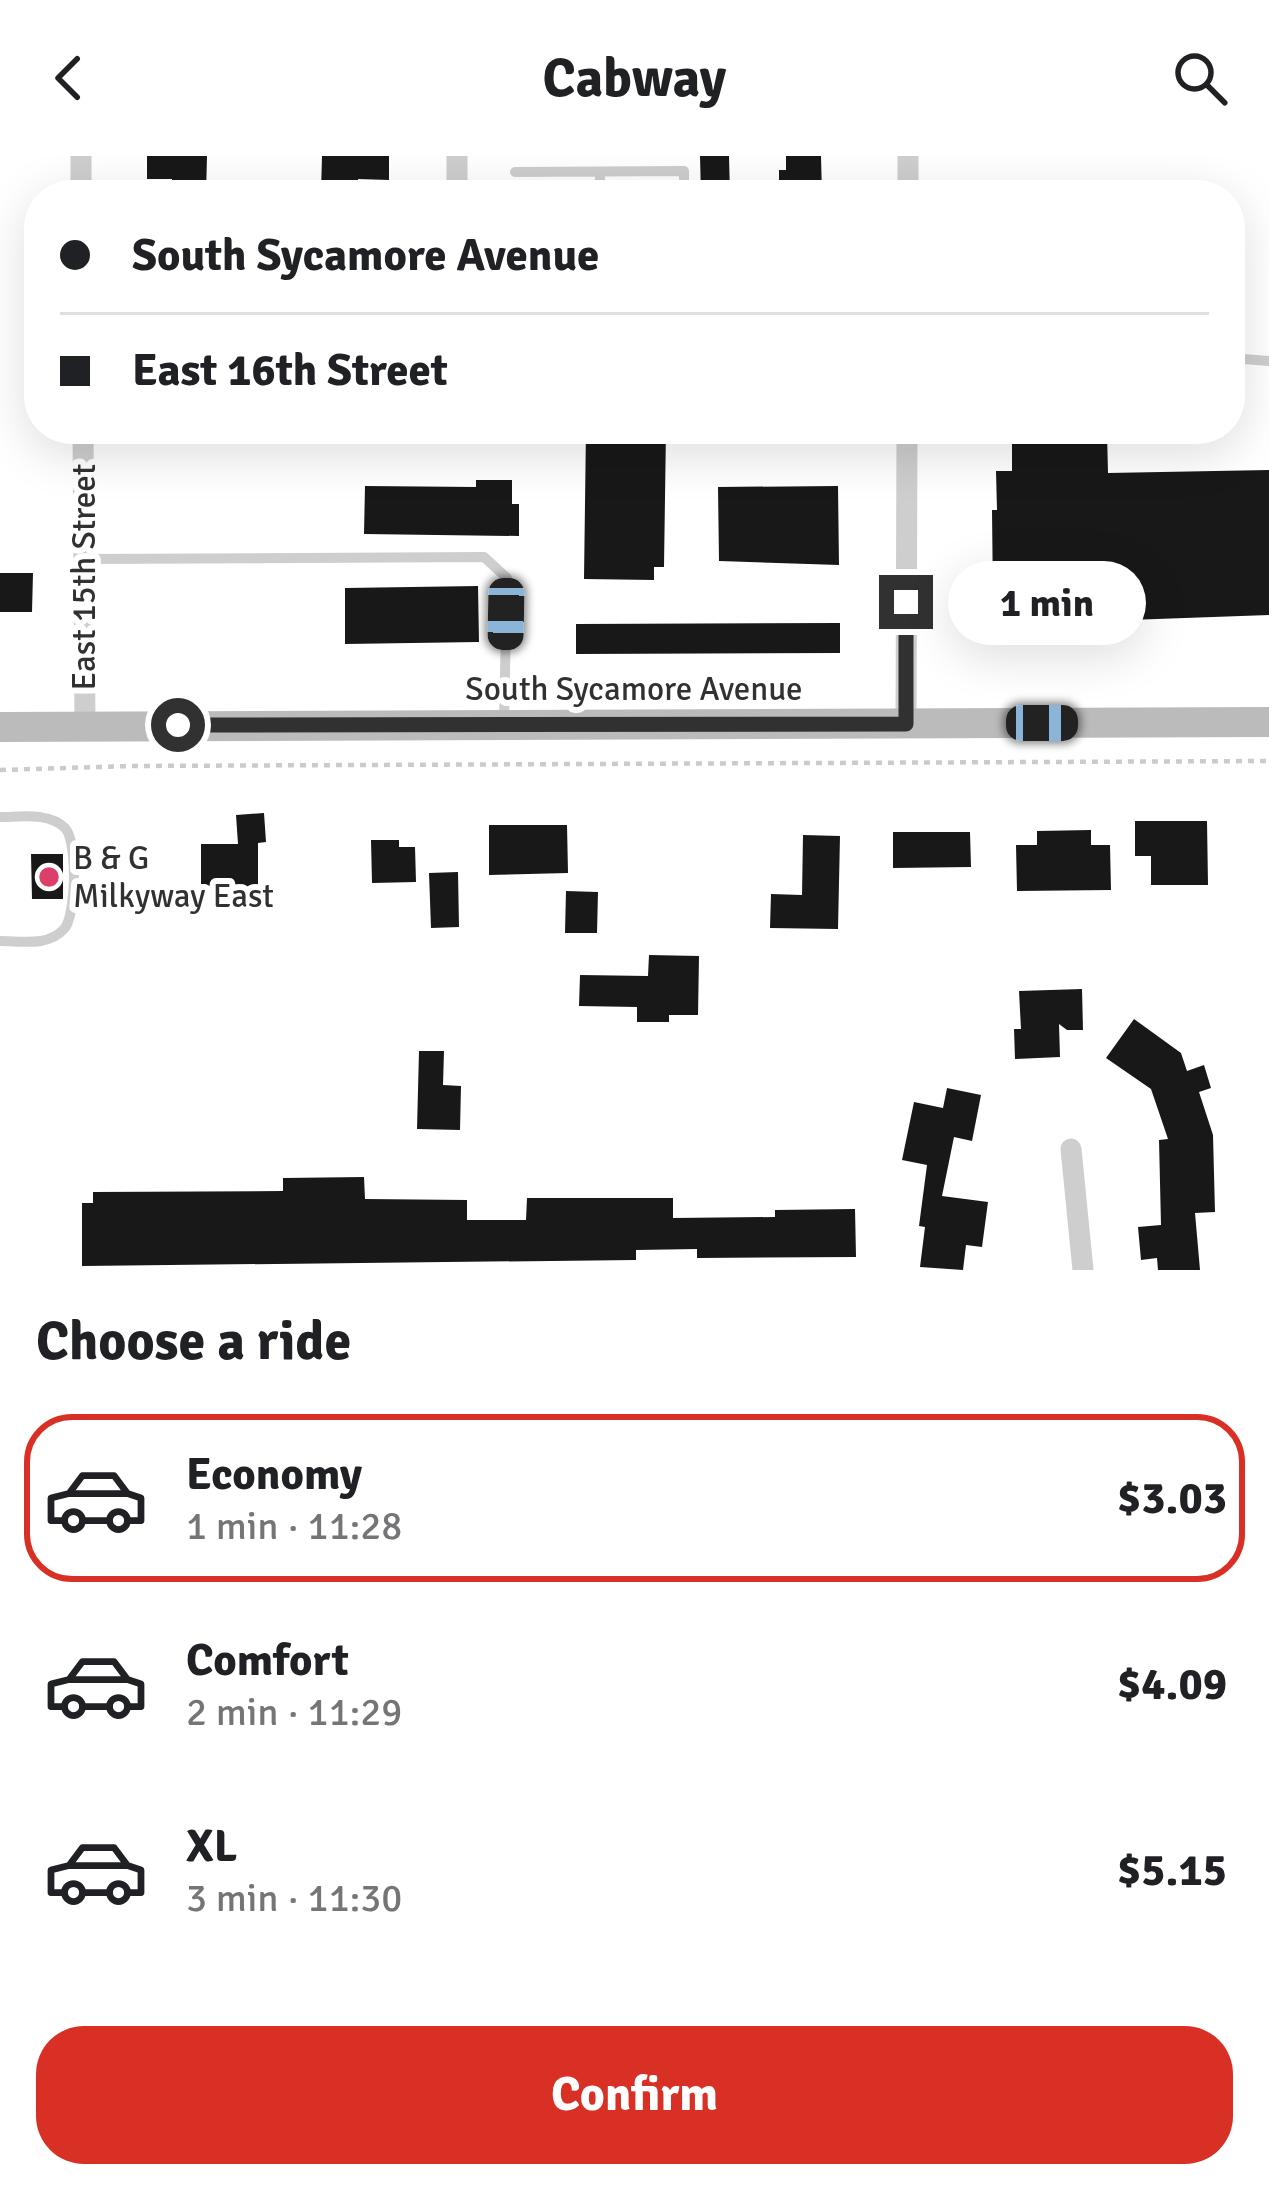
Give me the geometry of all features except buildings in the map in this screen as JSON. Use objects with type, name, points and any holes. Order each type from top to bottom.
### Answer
[{"type":"main road","name":"South Sycamore Avenue","points":[[0,727],[1269,722]]},
{"type":"street","name":"East 15th Street","points":[[82,444],[85,725]]},
{"type":"street","points":[[906,724],[907,444]]},
{"type":"street","points":[[1071,1149],[1083,1270]]},
{"type":"lane","points":[[514,172],[684,171],[684,180]]},
{"type":"lane","points":[[600,172],[600,180]]},
{"type":"lane","points":[[83,559],[484,557],[507,578],[504,725]]},
{"type":"lane","points":[[0,818],[40,817],[56,822],[64,827],[73,847],[72,916],[65,929],[41,942],[0,941]]},
{"type":"path","points":[[0,770],[1269,761]]},
{"type":"place","name":"B & G Milkyway East","points":[[49,877]]},
{"type":"route","points":[[178,725],[906,724],[906,602]]}]
